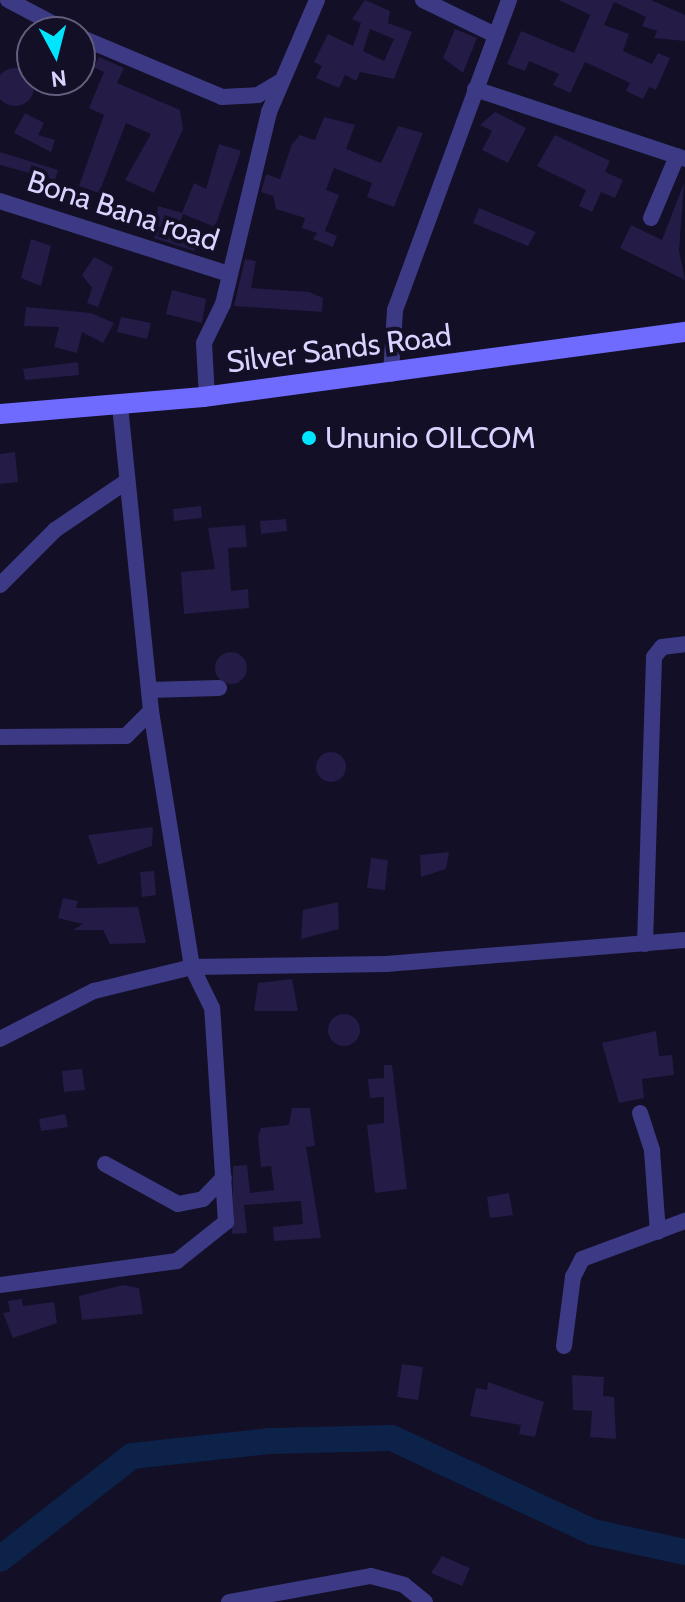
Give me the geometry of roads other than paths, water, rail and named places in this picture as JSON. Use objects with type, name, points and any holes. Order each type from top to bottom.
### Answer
[{"type":"street","points":[[8,0],[38,16]]},
{"type":"street","points":[[207,397],[204,343],[229,274],[267,119],[317,0]]},
{"type":"street","points":[[423,0],[493,34]]},
{"type":"street","points":[[391,374],[395,310],[493,34],[509,0]]},
{"type":"street","points":[[96,44],[174,81],[243,97],[267,119]]},
{"type":"street","points":[[243,97],[281,81]]},
{"type":"street","points":[[475,89],[681,158],[651,218]]},
{"type":"street","name":"Bona Bana road","points":[[0,201],[229,274]]},
{"type":"street","name":"Silver Sands Road","points":[[0,414],[207,397],[685,332]]},
{"type":"street","points":[[0,1285],[177,1261],[222,1228],[224,1177],[212,1008],[192,967],[151,711],[120,405]]},
{"type":"street","points":[[0,585],[55,530],[127,481]]},
{"type":"street","points":[[645,944],[654,657],[662,647],[685,644]]},
{"type":"street","points":[[149,690],[219,688]]},
{"type":"street","points":[[0,737],[126,736],[151,711]]},
{"type":"street","points":[[0,1039],[94,991],[192,967],[386,964],[685,940]]},
{"type":"street","points":[[640,1113],[652,1151],[658,1232]]},
{"type":"street","points":[[105,1164],[178,1204],[203,1199],[224,1177]]},
{"type":"street","points":[[564,1346],[573,1277],[582,1259],[685,1221]]},
{"type":"street","points":[[229,1602],[332,1578],[371,1576],[404,1585],[425,1602]]},
{"type":"waterway","points":[[0,1559],[132,1456],[270,1441],[392,1438],[593,1532],[685,1552]]},
{"type":"place","name":"Ununio OILCOM","points":[[309,438]]}]
